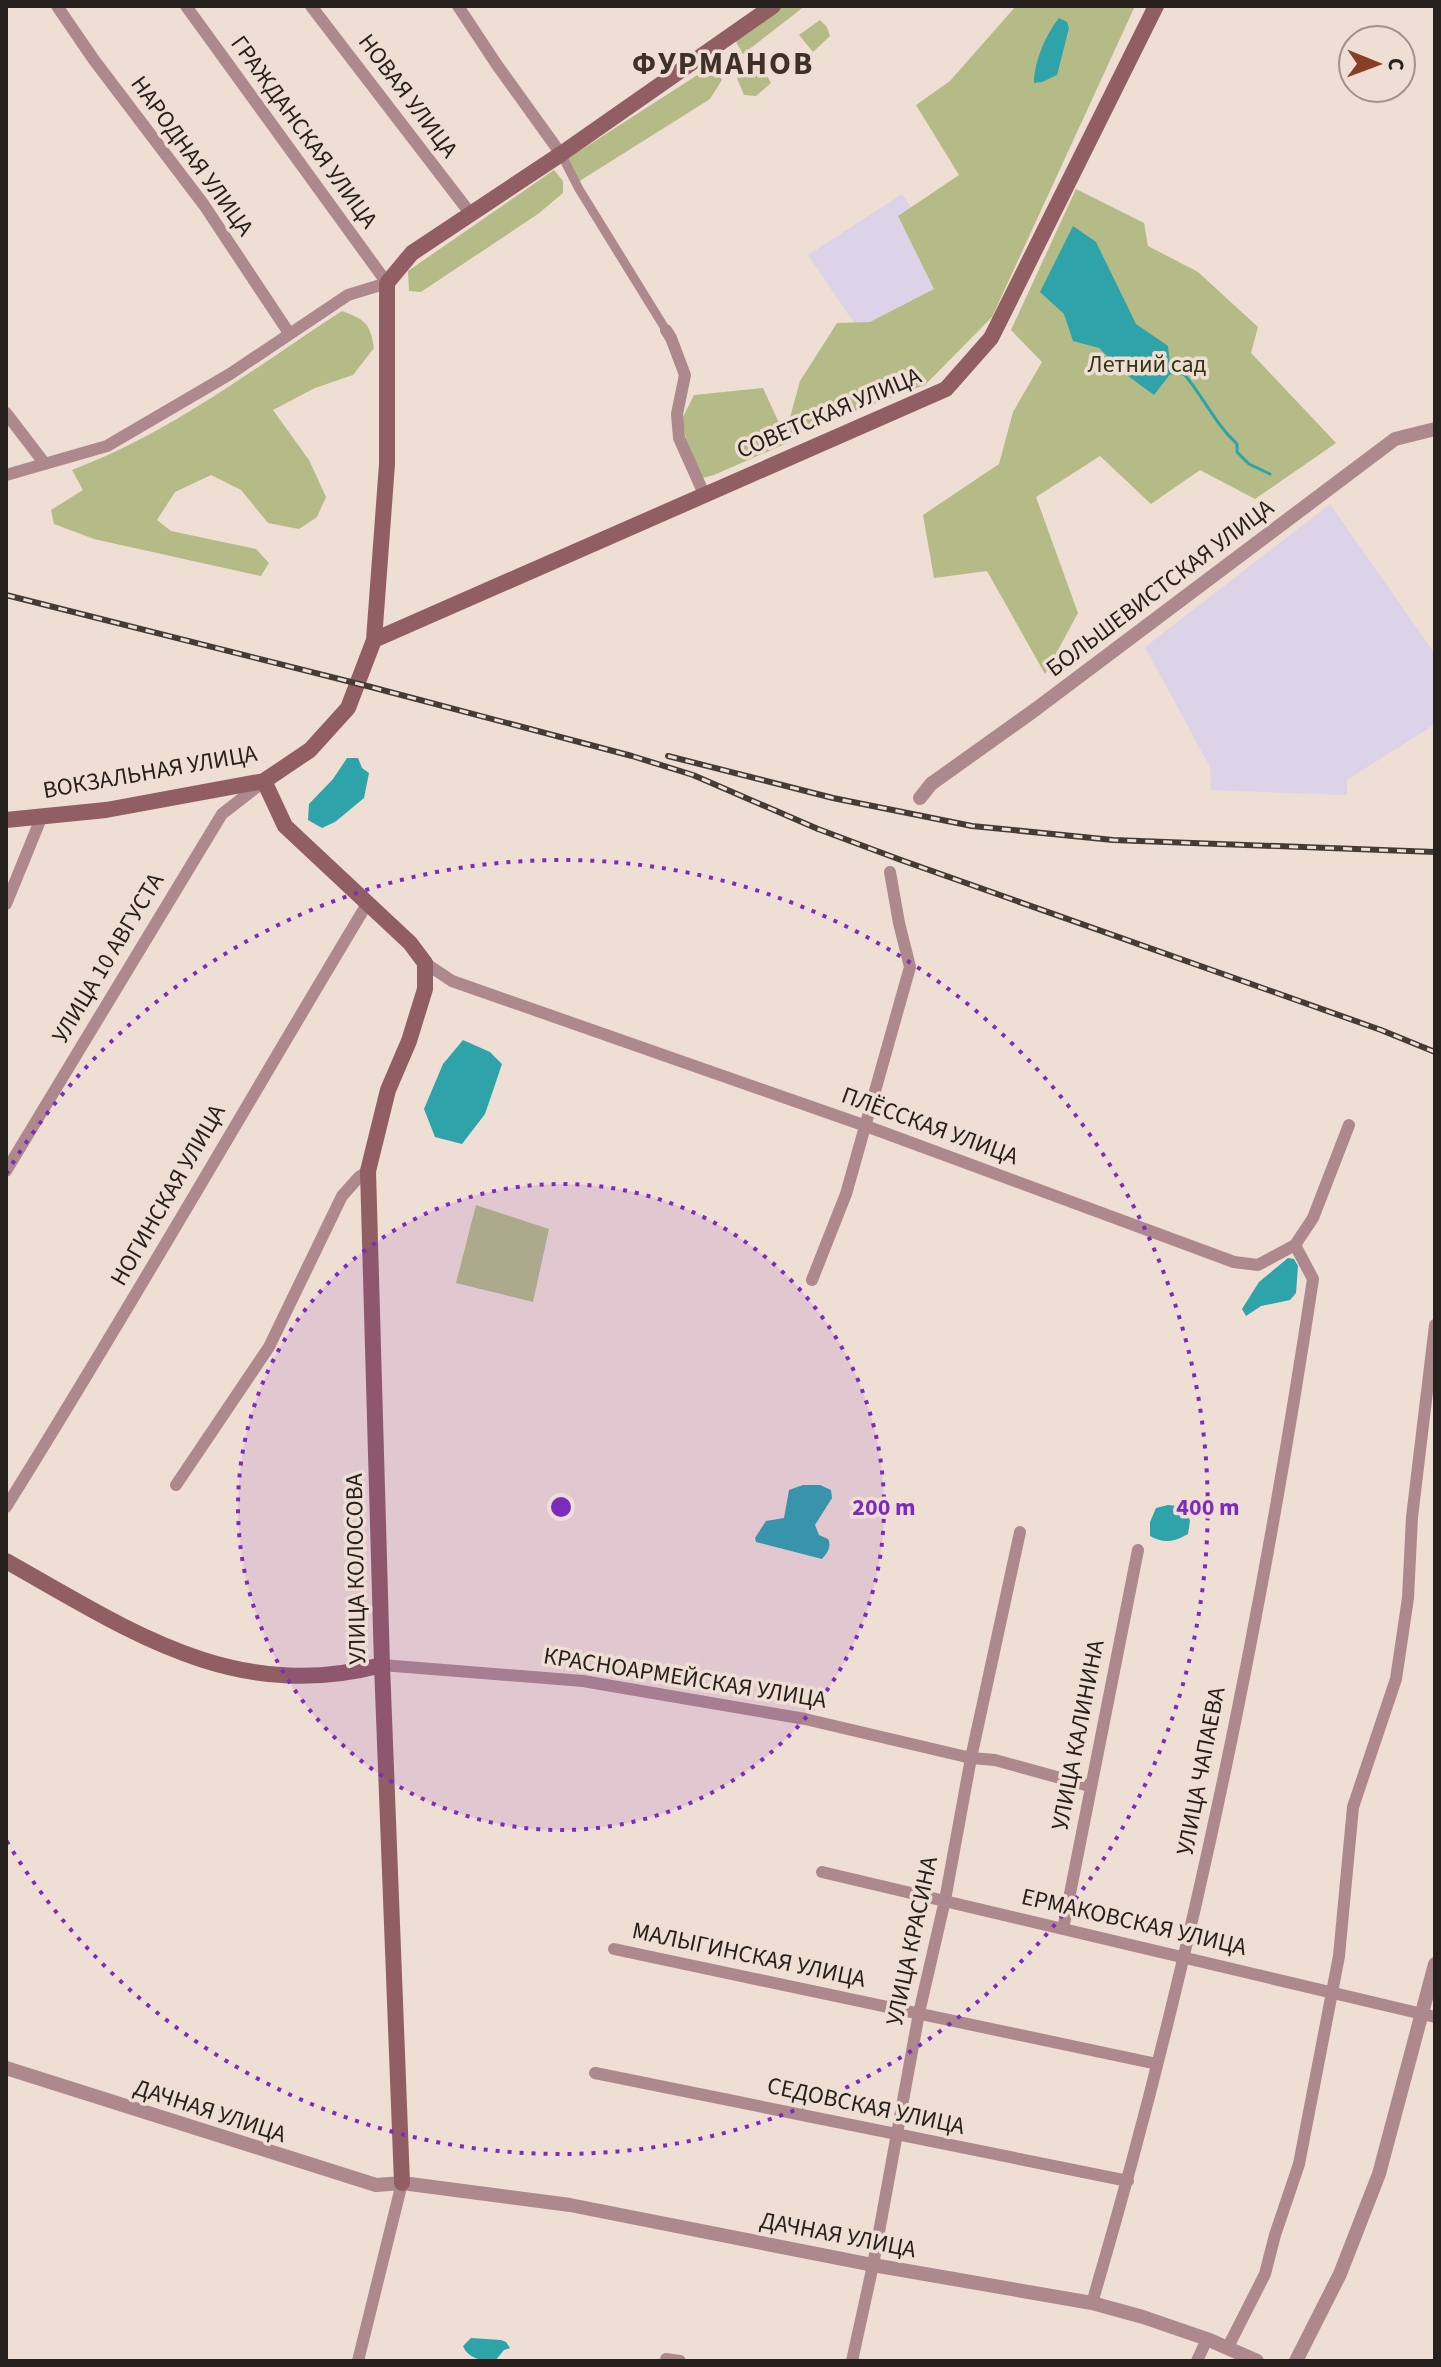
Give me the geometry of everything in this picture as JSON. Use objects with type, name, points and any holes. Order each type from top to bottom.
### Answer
[{"type":"main road","points":[[387,283],[412,253],[561,154],[773,6]]},
{"type":"main road","name":"СОВЕТСКАЯ УЛИЦА","points":[[374,640],[946,389],[991,338],[1156,6]]},
{"type":"main road","name":"ВОКЗАЛЬНАЯ УЛИЦА","points":[[6,820],[106,810],[264,781],[310,750],[348,708],[374,640],[387,464],[387,283]]},
{"type":"main road","points":[[264,781],[285,826],[410,943],[425,963]]},
{"type":"main road","name":"УЛИЦА КОЛОСОВА","points":[[402,2183],[382,1665],[368,1171],[388,1090],[409,1041],[425,989],[425,963]]},
{"type":"main road","name":"КРАСНОАРМЕЙСКАЯ УЛИЦА","points":[[6,1561],[135,1632],[218,1667],[314,1678],[351,1674],[382,1665]]},
{"type":"street","name":"НАРОДНАЯ УЛИЦА","points":[[57,6],[204,205],[289,333]]},
{"type":"street","name":"ГРАЖДАНСКАЯ УЛИЦА","points":[[186,6],[387,283]]},
{"type":"street","name":"НОВАЯ УЛИЦА","points":[[311,6],[470,213]]},
{"type":"street","points":[[458,6],[561,154],[579,189],[666,330],[685,375],[677,414],[679,438],[704,494]]},
{"type":"street","points":[[6,475],[107,446],[230,374],[348,295],[387,283]]},
{"type":"street","points":[[6,413],[45,464]]},
{"type":"street","name":"БОЛЬШЕВИСТСКАЯ УЛИЦА","points":[[920,798],[931,784],[1036,709],[1395,439],[1435,429]]},
{"type":"street","name":"УЛИЦА 10 АВГУСТА","points":[[6,1171],[222,814],[264,781]]},
{"type":"street","points":[[6,904],[42,816]]},
{"type":"street","points":[[812,1280],[846,1194],[910,967],[890,872]]},
{"type":"street","name":"НОГИНСКАЯ УЛИЦА","points":[[6,1507],[94,1367],[367,904]]},
{"type":"street","name":"ПЛЁССКАЯ УЛИЦА","points":[[425,963],[452,981],[866,1126],[1234,1262],[1258,1265],[1295,1245]]},
{"type":"street","points":[[1295,1245],[1313,1218],[1349,1125]]},
{"type":"street","points":[[176,1485],[269,1347],[342,1196],[368,1171]]},
{"type":"street","name":"УЛИЦА ЧАПАЕВА","points":[[1092,2303],[1128,2181],[1184,1956],[1209,1849],[1275,1521],[1313,1279],[1295,1245]]},
{"type":"street","points":[[1228,2347],[1265,2274],[1299,2164],[1339,1956],[1353,1807],[1396,1679],[1408,1598],[1412,1517],[1435,1325]]},
{"type":"street","name":"УЛИЦА КРАСИНА","points":[[852,2361],[873,2265],[919,2013],[1020,1532]]},
{"type":"street","name":"УЛИЦА КАЛИНИНА","points":[[1063,1929],[1138,1550]]},
{"type":"street","name":"КРАСНОАРМЕЙСКАЯ УЛИЦА","points":[[382,1665],[583,1681],[805,1719],[971,1758],[995,1760],[1089,1786]]},
{"type":"street","name":"ЕРМАКОВСКАЯ УЛИЦА","points":[[822,1872],[1429,2015]]},
{"type":"street","name":"МАЛЫГИНСКАЯ УЛИЦА","points":[[614,1949],[1157,2064]]},
{"type":"street","points":[[1296,2361],[1340,2274],[1379,2174],[1429,2015],[1435,1964]]},
{"type":"street","name":"ДАЧНАЯ УЛИЦА","points":[[6,2068],[376,2185],[402,2183],[570,2205],[873,2265],[1092,2303],[1207,2339],[1257,2361]]},
{"type":"street","name":"СЕДОВСКАЯ УЛИЦА","points":[[595,2073],[1128,2181]]},
{"type":"street","points":[[358,2361],[402,2183]]},
{"type":"street","points":[[1197,2361],[1207,2339]]},
{"type":"street","points":[[666,2359],[680,2361]]},
{"type":"shaded area","points":[[902,194],[953,267],[938,288],[865,339],[808,255]]},
{"type":"shaded area","points":[[1330,504],[1435,654],[1435,724],[1347,780],[1347,795],[1211,790],[1210,767],[1145,647]]},
{"type":"green space","points":[[782,6],[805,6],[743,54],[735,40]]},
{"type":"green space","points":[[1016,6],[1135,6],[992,317],[925,385],[785,437],[787,443],[702,478],[687,444],[682,419],[694,395],[763,388],[785,436],[800,381],[837,323],[870,322],[934,289],[898,216],[959,175],[916,105],[950,81]]},
{"type":"green space","points":[[820,20],[830,36],[813,52],[799,35]]},
{"type":"green space","points":[[713,65],[722,80],[710,99],[578,182],[567,159]]},
{"type":"green space","points":[[756,65],[771,83],[756,96],[744,95],[737,78]]},
{"type":"green space","points":[[554,170],[563,181],[563,193],[538,214],[421,292],[409,291],[408,271]]},
{"type":"green space","name":"Летний сад","points":[[1076,189],[1144,223],[1148,246],[1198,272],[1258,327],[1251,353],[1336,443],[1255,499],[1200,470],[1151,504],[1100,456],[1036,497],[1078,613],[1045,674],[987,571],[934,578],[923,515],[999,464],[1013,412],[1042,362],[1011,330]]},
{"type":"green space","points":[[342,311],[365,323],[374,348],[353,375],[315,388],[273,410],[309,460],[326,497],[317,517],[299,529],[268,523],[241,490],[211,475],[175,492],[157,520],[171,531],[256,549],[269,563],[261,576],[94,539],[54,524],[51,510],[83,490],[72,470],[144,438],[178,418]]},
{"type":"green space","points":[[476,1205],[549,1229],[533,1302],[456,1283]]},
{"type":"water","points":[[1059,18],[1067,22],[1069,28],[1057,75],[1034,83],[1042,49]]},
{"type":"water","points":[[1073,226],[1096,242],[1136,324],[1168,346],[1171,373],[1154,395],[1124,373],[1099,348],[1073,341],[1064,314],[1040,292]]},
{"type":"water","points":[[347,758],[358,758],[362,768],[369,773],[364,798],[335,822],[322,828],[308,820],[309,804],[333,779]]},
{"type":"water","points":[[463,1040],[490,1052],[502,1064],[485,1114],[462,1144],[435,1137],[424,1109],[443,1064]]},
{"type":"water","points":[[1288,1258],[1294,1259],[1298,1266],[1296,1293],[1290,1300],[1261,1306],[1246,1316],[1242,1309],[1259,1282]]},
{"type":"water","points":[[803,1485],[820,1485],[831,1490],[832,1498],[815,1525],[819,1535],[829,1542],[822,1559],[756,1542],[755,1538],[766,1521],[784,1518],[789,1490]]},
{"type":"water","points":[[1168,1505],[1186,1507],[1190,1521],[1188,1534],[1174,1540],[1155,1539],[1150,1536],[1150,1522],[1156,1508]]},
{"type":"water","points":[[471,2338],[501,2340],[510,2348],[504,2350],[495,2361],[481,2360],[468,2354],[463,2346]]},
{"type":"waterway","points":[[1171,373],[1184,374],[1237,444],[1237,452],[1249,464],[1270,474]]},
{"type":"railway","points":[[6,595],[371,687],[693,775],[818,829],[901,860],[1381,1030],[1435,1052]]},
{"type":"railway","points":[[668,756],[833,798],[972,826],[1113,840],[1435,852]]},
{"type":"district","name":"ФУРМАНОВ","points":[[723,64]]}]
